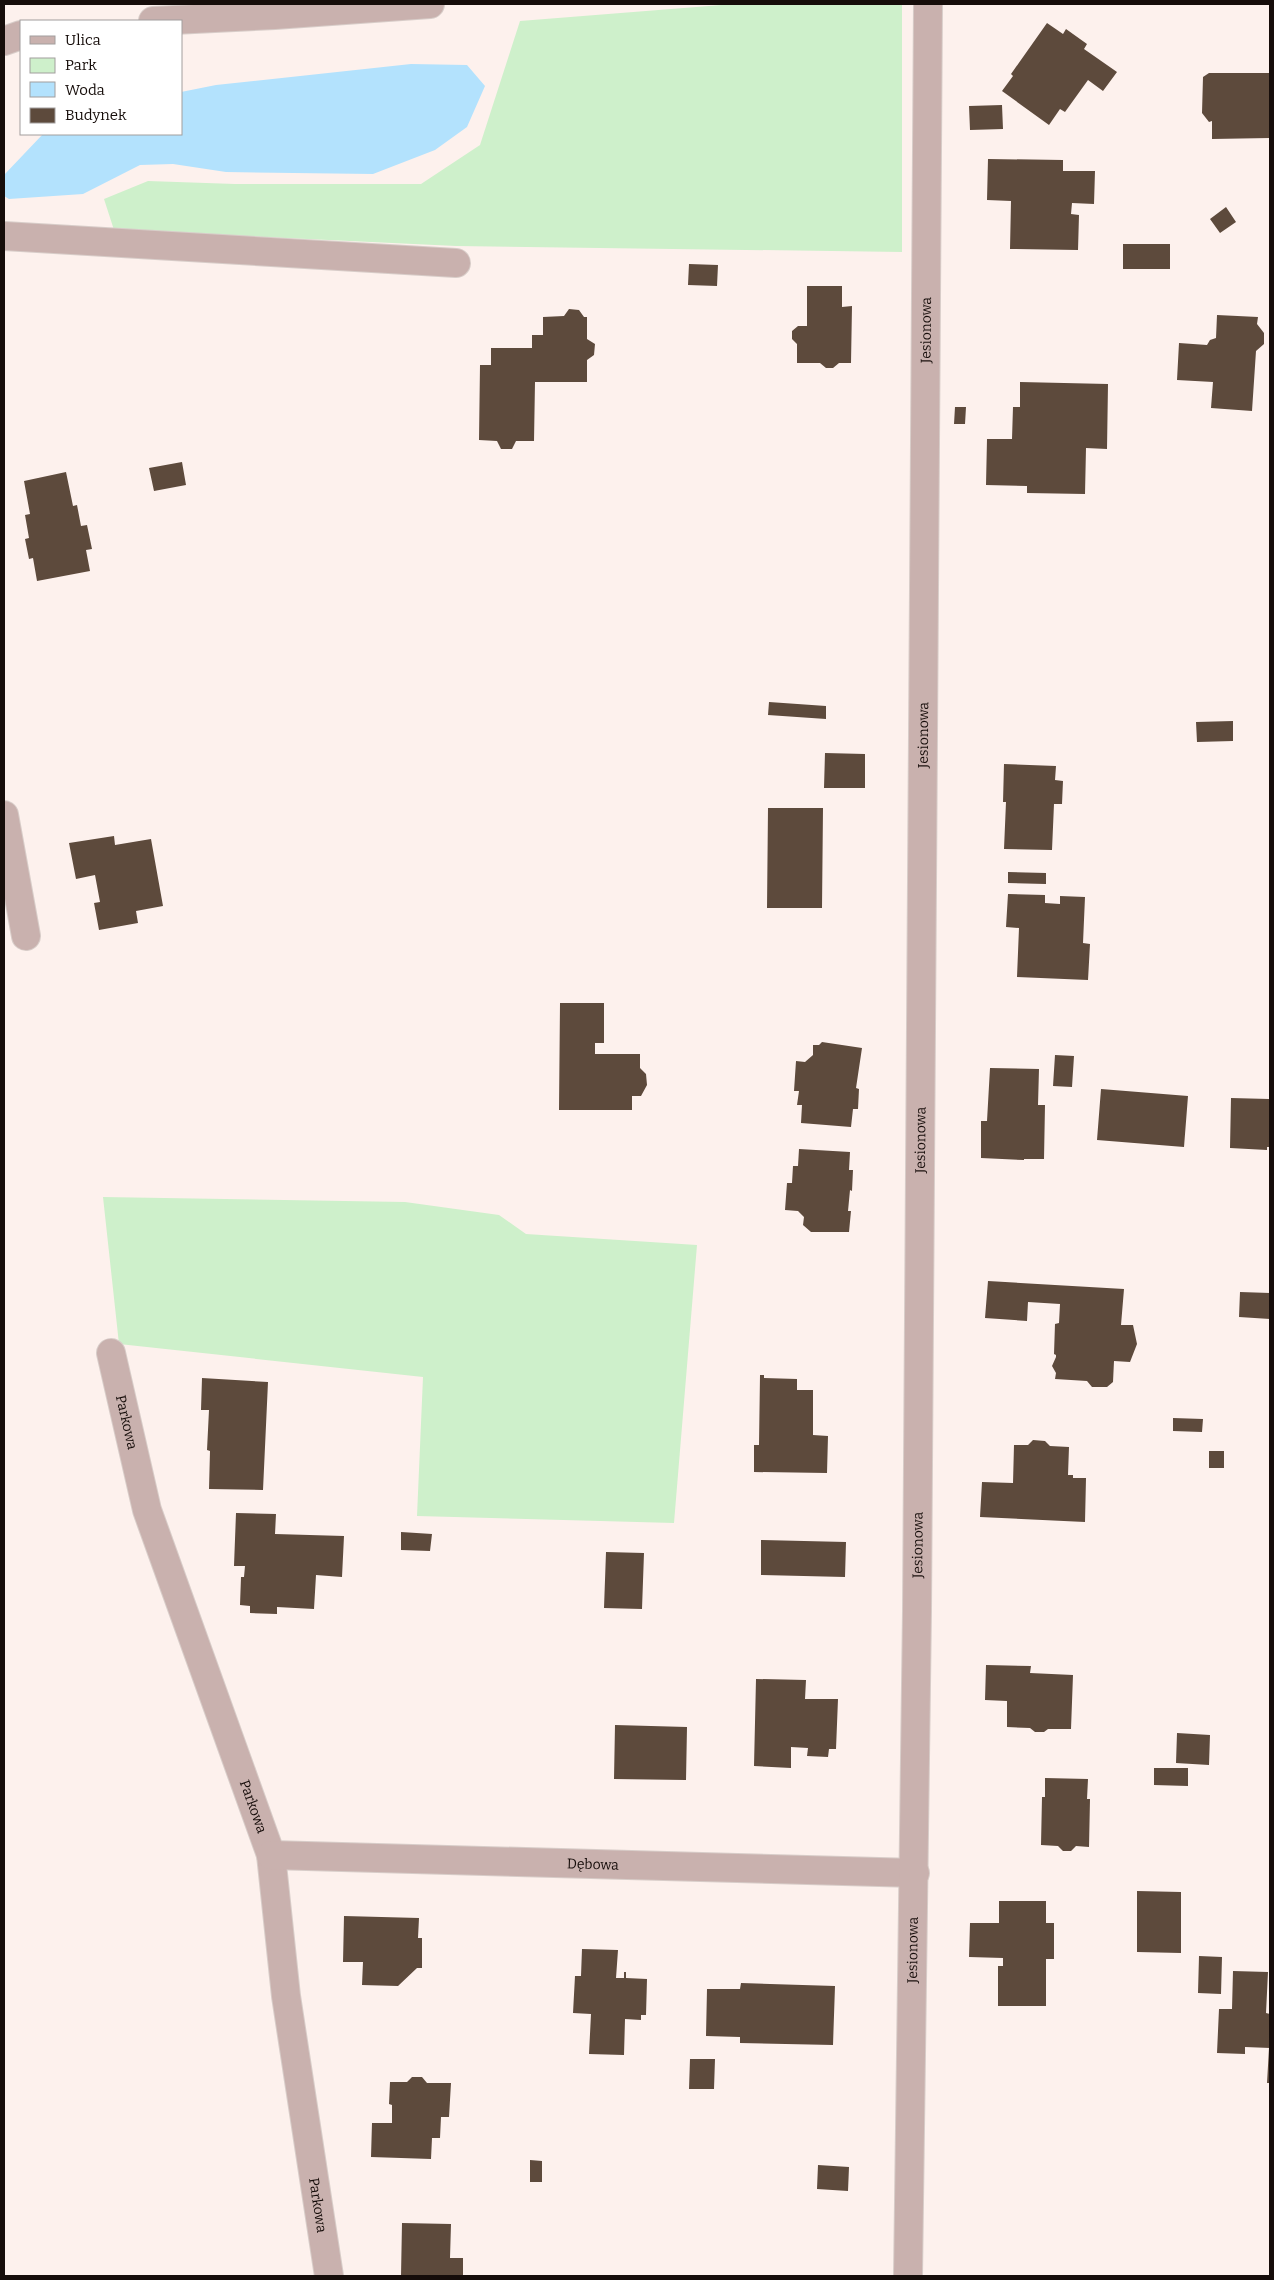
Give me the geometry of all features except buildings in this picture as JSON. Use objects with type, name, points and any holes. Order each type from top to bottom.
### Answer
[{"type":"street","points":[[173,20],[430,4]]},
{"type":"street","name":"Jesionowa","points":[[908,2276],[915,1872],[928,4]]},
{"type":"street","points":[[4,41],[20,36]]},
{"type":"street","points":[[4,236],[456,263]]},
{"type":"street","points":[[4,815],[26,936]]},
{"type":"street","name":"Parkowa","points":[[111,1353],[147,1510],[271,1855],[286,1996],[329,2276]]},
{"type":"street","name":"Dębowa","points":[[271,1855],[915,1872]]},
{"type":"green space","points":[[734,4],[902,4],[902,252],[456,246],[114,230],[104,199],[148,181],[235,184],[421,184],[480,145],[520,21]]},
{"type":"green space","points":[[103,1197],[405,1202],[499,1215],[526,1234],[697,1245],[674,1523],[417,1516],[423,1377],[119,1344]]},
{"type":"water","points":[[411,64],[467,65],[485,86],[467,127],[435,150],[373,174],[226,172],[173,164],[140,165],[83,194],[9,199],[4,196],[4,175],[42,135],[182,135],[182,92],[216,85]]}]
